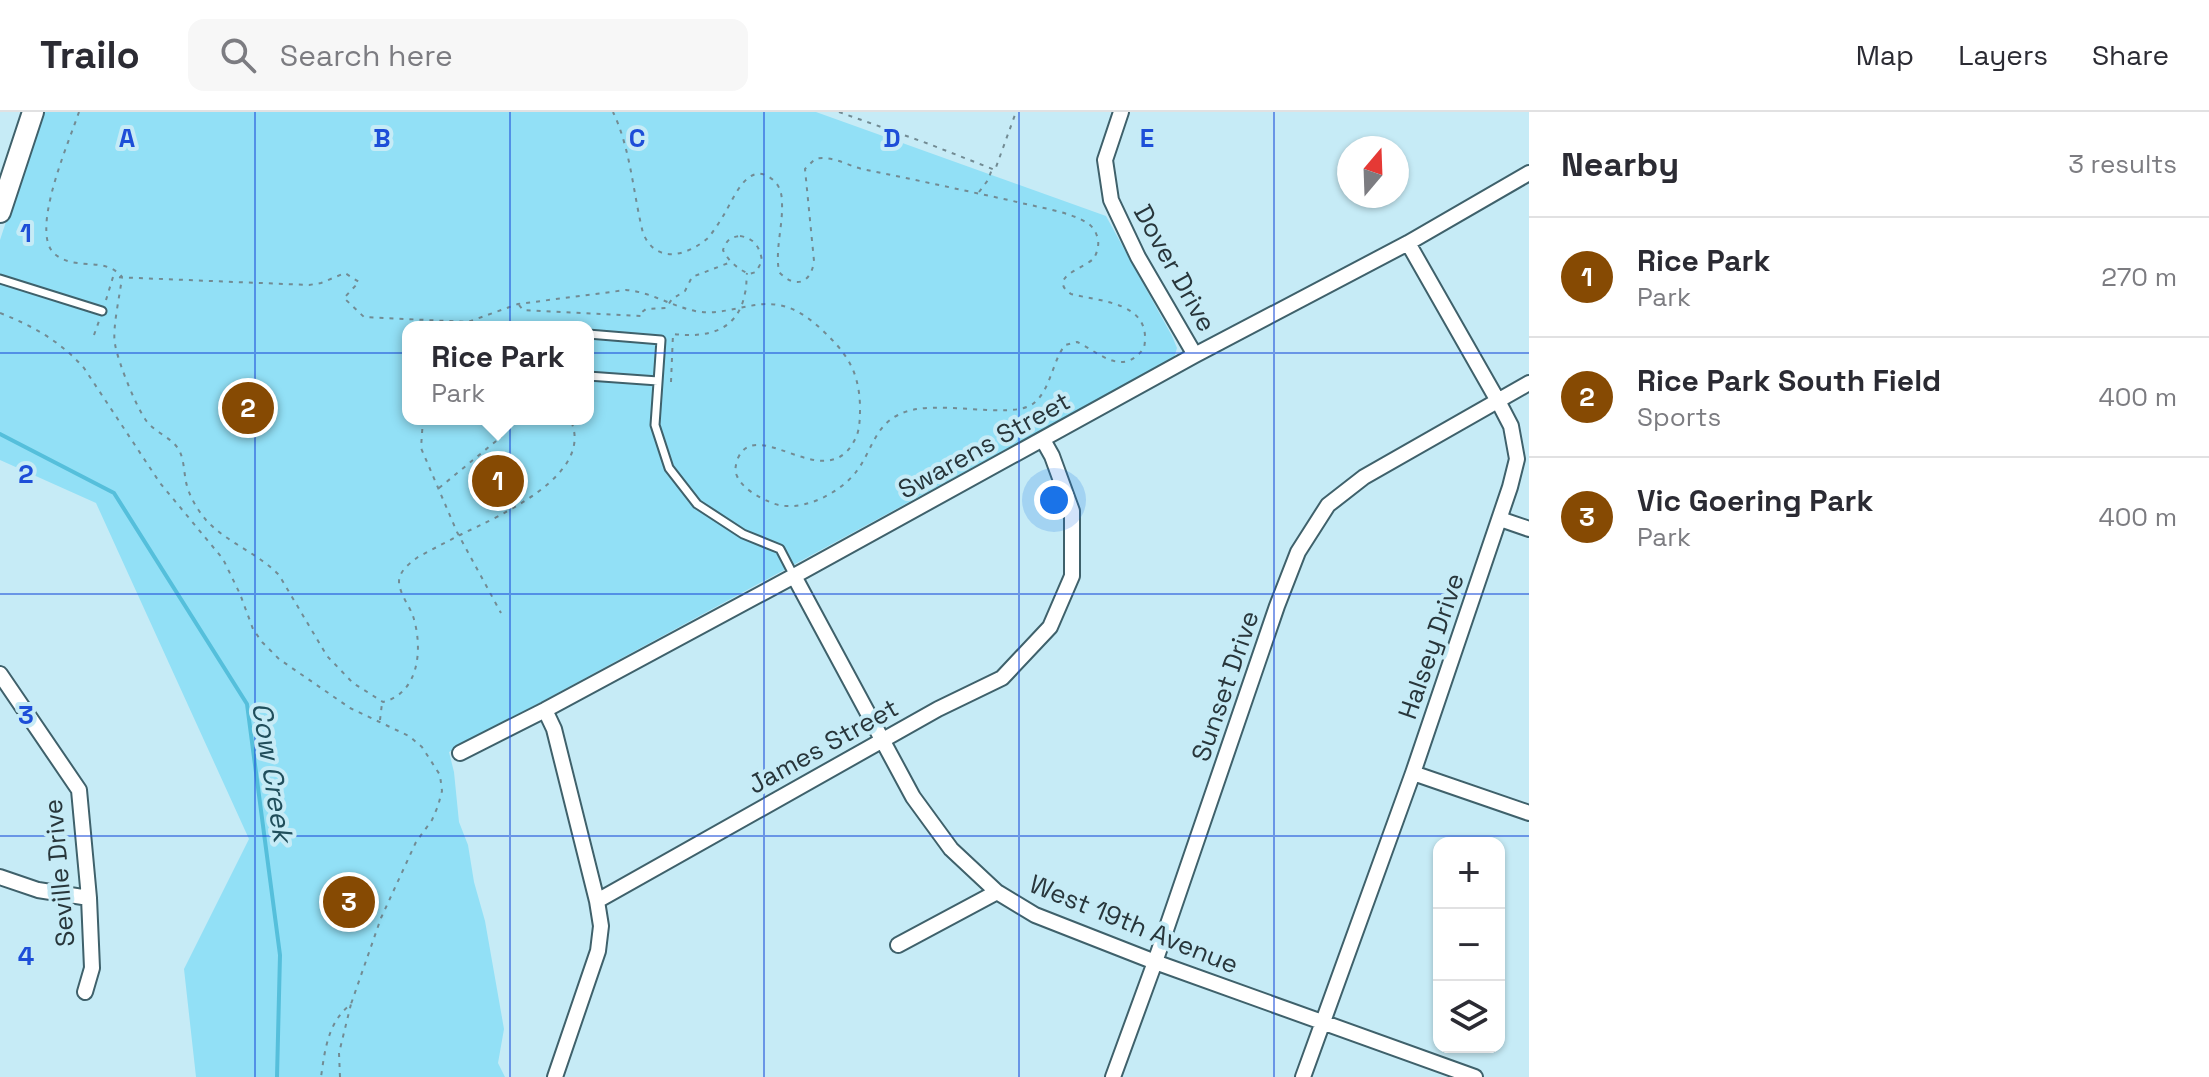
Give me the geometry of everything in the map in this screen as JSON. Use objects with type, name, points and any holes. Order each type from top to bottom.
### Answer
[{"type":"street","points":[[1,203],[33,112]]},
{"type":"street","name":"Dover Drive","points":[[1121,112],[1105,160],[1111,200],[1138,257],[1195,355]]},
{"type":"street","name":"Swarens Street","points":[[460,753],[545,710],[1195,355],[1408,243],[1529,173]]},
{"type":"street","name":"Halsey Drive","points":[[1303,1077],[1413,773],[1500,519],[1517,459],[1511,426],[1408,243]]},
{"type":"street","name":"Sunset Drive","points":[[1113,1077],[1298,552],[1328,505],[1364,477],[1529,383]]},
{"type":"street","name":"James Street","points":[[597,901],[882,740],[1002,678],[1050,627],[1072,576],[1072,511],[1043,440]]},
{"type":"street","points":[[1500,519],[1529,529]]},
{"type":"street","name":"West 19th Avenue","points":[[794,576],[913,797],[951,849],[997,892],[1035,915],[1155,962],[1475,1077]]},
{"type":"street","name":"Seville Drive","points":[[0,674],[79,790],[92,968],[85,992]]},
{"type":"street","points":[[545,710],[554,729],[601,926],[598,951],[555,1077]]},
{"type":"street","points":[[1413,773],[1529,813]]},
{"type":"street","points":[[0,877],[38,890],[89,898]]},
{"type":"street","points":[[898,945],[997,892]]},
{"type":"lane","points":[[0,279],[102,311]]},
{"type":"lane","points":[[594,334],[661,340],[655,425],[669,468],[697,504],[743,534],[780,549],[794,576]]},
{"type":"lane","points":[[594,376],[658,381]]},
{"type":"path","points":[[79,112],[49,205],[48,240],[55,254],[62,259],[110,266],[122,277]]},
{"type":"path","points":[[471,321],[518,304],[626,290],[709,313],[777,304],[801,313],[831,338],[853,366],[860,402],[859,428],[851,446],[829,460],[809,461],[759,444],[749,446],[739,457],[736,470],[742,483],[762,498],[783,506],[806,504],[849,480],[860,467],[881,428],[896,415],[931,408],[1015,411],[1032,405],[1039,397],[1065,345],[1077,342],[1102,358],[1113,361],[1125,360],[1139,354],[1144,348],[1146,338],[1136,315],[1113,303],[1071,294],[1066,290],[1063,283],[1065,277],[1093,258],[1096,252],[1098,239],[1092,227],[1079,219],[978,193],[857,168],[823,157],[815,159],[805,169],[814,261],[813,269],[805,280],[797,283],[789,281],[779,272],[781,194],[775,182],[763,174],[744,181],[704,242],[678,254],[659,253],[646,242],[643,233],[628,155],[613,112]]},
{"type":"path","points":[[839,112],[995,170],[1016,112]]},
{"type":"path","points":[[978,193],[992,169]]},
{"type":"path","points":[[740,236],[753,241],[761,252],[761,265],[756,272],[747,273],[731,262],[723,250],[731,238],[740,236]]},
{"type":"path","points":[[518,304],[523,310],[642,316],[643,310],[665,309],[685,291],[692,277],[731,262]]},
{"type":"path","points":[[113,277],[309,285],[345,273],[359,282],[344,298],[364,317],[448,321]]},
{"type":"path","points":[[671,382],[673,334],[695,336],[716,331],[731,321],[745,293],[747,273]]},
{"type":"path","points":[[122,277],[115,345],[143,417],[152,429],[178,447],[187,486],[196,506],[225,537],[272,567],[327,656],[353,683],[383,702],[393,700],[409,682],[419,654],[418,634],[399,579],[406,566],[543,489],[560,471],[573,447],[573,425]]},
{"type":"path","points":[[0,313],[43,332],[84,368],[160,483],[223,559],[253,629],[262,642],[279,659],[350,708],[409,736],[422,747],[440,775],[442,791],[438,806],[416,842],[381,918],[351,1004],[339,1053],[340,1077]]},
{"type":"path","points":[[423,425],[421,448],[438,489],[501,613]]},
{"type":"path","points":[[438,489],[501,437],[507,425]]},
{"type":"path","points":[[379,721],[383,702]]},
{"type":"path","points":[[321,1077],[326,1042],[341,1012],[351,1004]]},
{"type":"shaded area","points":[[42,112],[816,112],[1106,216],[1177,348],[1174,358],[449,752],[459,822],[468,845],[485,921],[504,1029],[498,1063],[505,1077],[196,1077],[184,969],[249,839],[96,503],[0,460],[0,240]]},
{"type":"waterway","name":"Cow Creek","points":[[0,434],[114,493],[247,704],[280,955],[277,1077]]},
{"type":"place","name":"Rice Park South Field","points":[[248,408]]},
{"type":"place","name":"Rice Park","points":[[498,481]]},
{"type":"place","name":"Vic Goering Park","points":[[349,902]]}]
